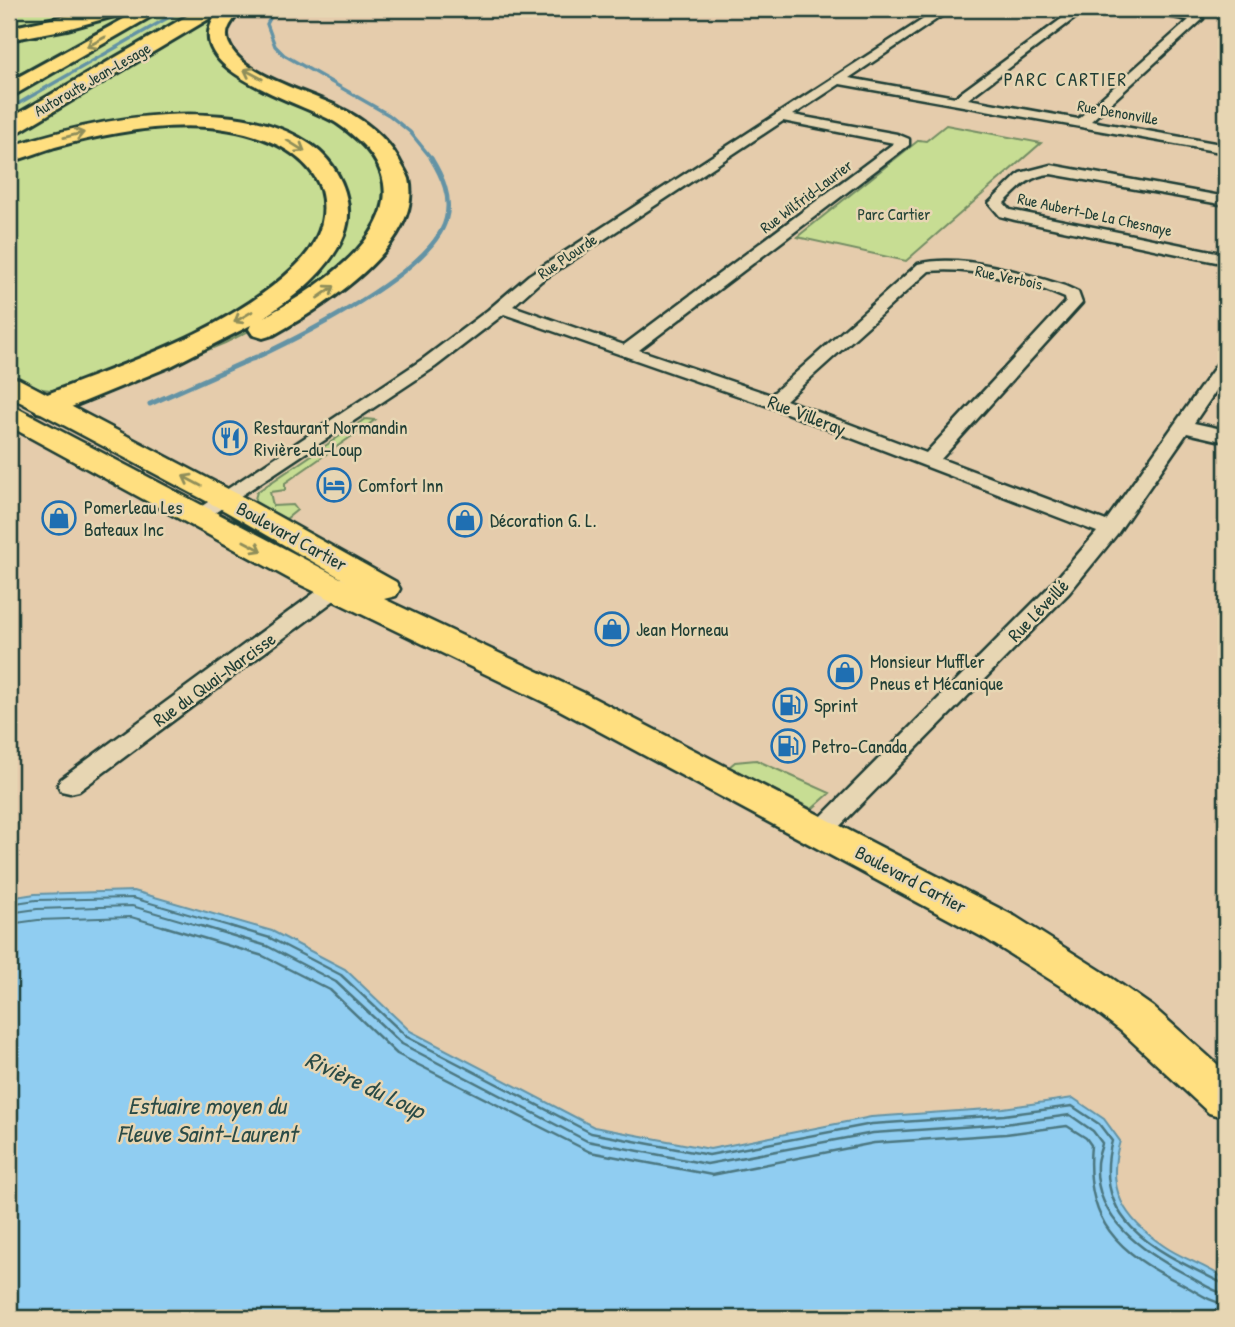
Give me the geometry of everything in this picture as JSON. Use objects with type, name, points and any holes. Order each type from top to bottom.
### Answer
[{"type":"highway","points":[[9,34],[67,23],[118,9]]},
{"type":"highway","name":"Autoroute Jean-Lesage","points":[[9,90],[155,9]]},
{"type":"highway","name":"Autoroute Jean-Lesage","points":[[9,128],[212,9]]},
{"type":"highway","points":[[34,416],[244,338],[295,312],[352,273],[371,254],[391,223],[399,195],[398,182],[389,158],[367,134],[345,119],[248,72],[227,57],[220,49],[216,30],[218,23],[232,9]]},
{"type":"highway","points":[[9,155],[109,127],[160,122],[218,123],[269,132],[298,146],[323,169],[336,200],[336,216],[327,244],[301,275],[277,295],[222,329],[34,416]]},
{"type":"main road","name":"Boulevard Cartier","points":[[9,385],[34,416],[197,516],[348,582],[981,917],[1088,983],[1165,1042],[1226,1100]]},
{"type":"main road","name":"Boulevard Cartier","points":[[34,416],[225,499],[348,582]]},
{"type":"street","name":"Rue Plourde","points":[[197,516],[429,363],[546,271],[946,9]]},
{"type":"street","points":[[958,101],[1082,9]]},
{"type":"street","points":[[1081,123],[1197,19],[1144,9]]},
{"type":"street","name":"Rue Denonville","points":[[838,80],[1219,148]]},
{"type":"street","name":"Rue Wilfrid-Laurier","points":[[628,350],[904,142],[892,137],[782,117]]},
{"type":"street","points":[[1219,148],[1226,131]]},
{"type":"street","name":"Rue Aubert-De La Chesnaye","points":[[1226,201],[1042,168],[1028,174],[996,203],[1005,213],[1020,217],[1226,259]]},
{"type":"street","name":"Rue Verbois","points":[[774,402],[924,267],[936,264],[954,265],[1052,287],[1072,295],[1074,303],[929,461]]},
{"type":"street","name":"Rue Villeray","points":[[502,307],[774,402],[1110,530]]},
{"type":"street","name":"Rue Léveillé","points":[[820,831],[1062,588],[1110,530],[1226,364]]},
{"type":"street","points":[[1183,426],[1226,436]]},
{"type":"street","name":"Rue du Quai-Narcisse","points":[[70,785],[348,582]]},
{"type":"green space","points":[[9,9],[92,9],[9,26]]},
{"type":"green space","points":[[126,9],[145,9],[9,83],[9,36],[99,18]]},
{"type":"green space","points":[[164,9],[202,9],[9,122],[9,96]]},
{"type":"green space","points":[[221,9],[227,9],[213,24],[210,35],[215,54],[330,116],[376,152],[389,196],[364,252],[275,318],[225,343],[102,393],[216,340],[338,235],[313,151],[197,119],[9,153],[9,134]]},
{"type":"green space","points":[[178,125],[258,135],[293,152],[308,165],[319,182],[325,219],[309,254],[276,286],[232,315],[134,361],[58,391],[42,389],[9,375],[9,161],[94,134]]},
{"type":"green space","name":"Parc Cartier","points":[[946,125],[1041,143],[906,261],[797,237],[919,140],[926,141]]},
{"type":"green space","points":[[365,419],[375,420],[285,483],[285,490],[270,492],[273,506],[293,505],[297,510],[286,519],[254,502],[257,492]]},
{"type":"green space","points":[[756,760],[830,793],[812,809],[729,767],[735,762]]},
{"type":"water","name":"Estuaire moyen du Fleuve Saint-Laurent","points":[[134,891],[272,931],[345,969],[410,1031],[594,1127],[710,1149],[871,1117],[1003,1108],[1073,1098],[1104,1119],[1120,1141],[1116,1158],[1117,1188],[1121,1201],[1138,1225],[1164,1246],[1226,1280],[1226,1318],[9,1318],[9,898],[35,894]]},
{"type":"waterway","points":[[9,109],[183,9]]},
{"type":"waterway","points":[[275,9],[267,24],[275,46],[284,55],[389,115],[410,132],[432,159]]},
{"type":"waterway","points":[[253,359],[362,300],[417,260],[436,239],[446,219],[448,203],[442,179],[431,158]]},
{"type":"waterway","points":[[150,404],[256,357]]},
{"type":"place","name":"Restaurant Normandin Rivière-du-Loup","points":[[230,438]]},
{"type":"place","name":"Comfort Inn","points":[[334,485]]},
{"type":"place","name":"Pomerleau Les Bateaux Inc","points":[[59,518]]},
{"type":"place","name":"Décoration G. L.","points":[[465,520]]},
{"type":"place","name":"Jean Morneau","points":[[612,629]]},
{"type":"place","name":"Monsieur Muffler Pneus et Mécanique","points":[[845,672]]},
{"type":"place","name":"Sprint","points":[[790,705]]},
{"type":"place","name":"Petro-Canada","points":[[788,746]]},
{"type":"district","name":"PARC CARTIER","points":[[1066,79]]},
{"type":"water label","name":"Rivière du Loup","points":[[365,1085]]}]
